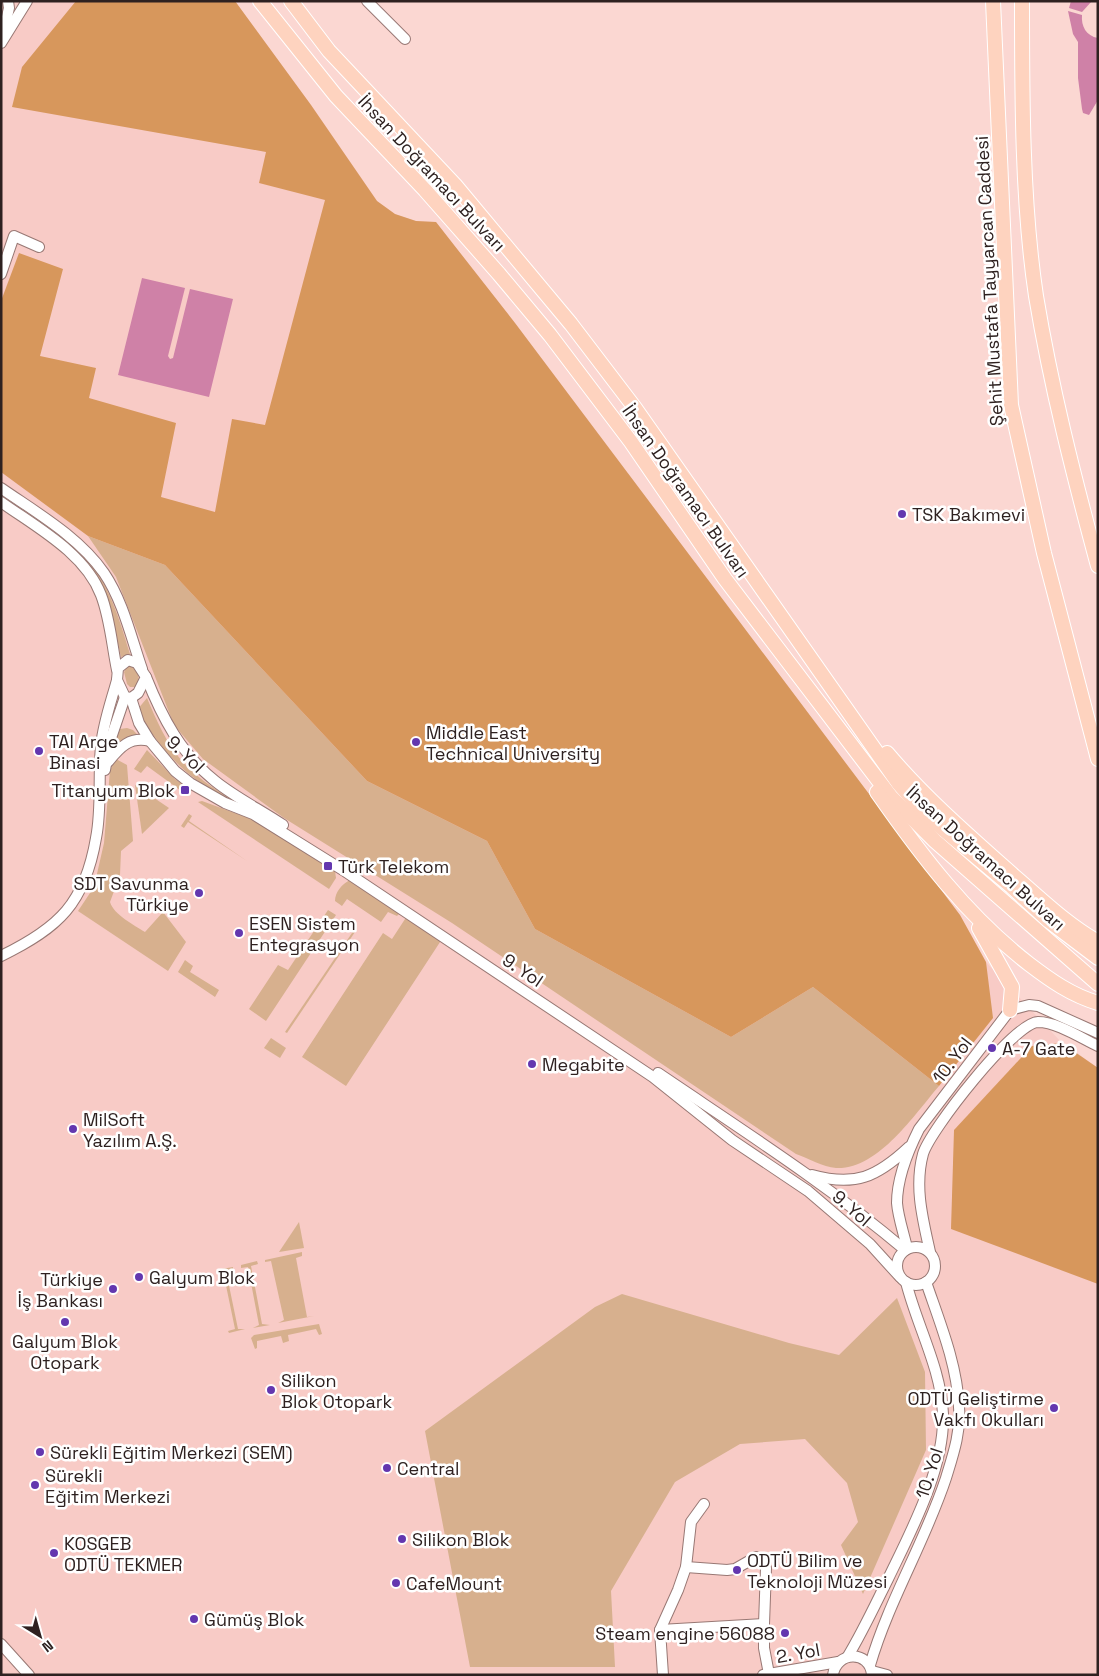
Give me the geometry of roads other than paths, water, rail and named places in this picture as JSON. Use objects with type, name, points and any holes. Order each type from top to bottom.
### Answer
[{"type":"main road","name":"İhsan Doğramacı Bulvarı","points":[[260,1],[336,96],[425,190],[550,335],[631,442],[724,579],[891,797],[916,823],[1098,984]]},
{"type":"main road","name":"İhsan Doğramacı Bulvarı","points":[[291,1],[329,51],[456,185],[571,324],[635,408],[899,784],[926,814],[1012,887],[1049,922],[1098,958]]},
{"type":"main road","name":"Şehit Mustafa Tayyarcan Caddesi","points":[[993,1],[1011,404],[1044,552],[1098,759]]},
{"type":"main road","points":[[1022,1],[1026,178],[1036,295],[1064,437],[1098,566]]},
{"type":"main road","points":[[792,668],[904,830],[969,910],[1002,943],[1046,977],[1062,988],[1098,1003]]},
{"type":"main road","points":[[818,670],[918,790],[1072,927],[1098,942]]},
{"type":"main road","points":[[969,910],[1008,975],[1012,987],[1010,1010]]},
{"type":"street","points":[[1,42],[9,8],[8,1]]},
{"type":"street","points":[[1,42],[26,1]]},
{"type":"street","points":[[367,1],[405,39]]},
{"type":"street","points":[[1,274],[14,236],[39,246]]},
{"type":"street","name":"9. Yol","points":[[1,488],[68,536],[92,558],[113,590],[157,704],[179,742],[203,770],[217,782],[446,932],[805,1173],[864,1215],[906,1249]]},
{"type":"street","name":"9. Yol","points":[[1,502],[65,549],[87,568],[101,595],[117,675],[139,723],[150,741],[175,771],[190,783],[225,804],[253,814],[346,872],[653,1077],[732,1140],[808,1191],[870,1244],[903,1280]]},
{"type":"street","points":[[1,956],[48,930],[68,911],[80,892],[97,838],[98,802],[101,746],[106,718],[121,663],[128,660],[137,663],[144,673],[143,686],[128,698],[110,741],[98,802]]},
{"type":"street","points":[[106,764],[119,748],[128,741],[140,738],[150,741]]},
{"type":"street","points":[[1010,1010],[1029,1005],[1038,1006],[1098,1033]]},
{"type":"street","name":"10. Yol","points":[[848,1656],[864,1631],[912,1530],[940,1450],[943,1413],[932,1360],[903,1280],[896,1266],[906,1249],[897,1203],[903,1170],[910,1146],[918,1129],[1010,1010]]},
{"type":"street","name":"10. Yol","points":[[871,1670],[880,1633],[940,1497],[959,1430],[959,1408],[948,1344],[926,1282],[932,1277],[935,1267],[918,1194],[923,1155],[930,1138],[942,1120],[986,1066],[1012,1037],[1036,1022],[1046,1023],[1098,1046]]},
{"type":"street","points":[[997,1027],[1012,1037]]},
{"type":"street","points":[[973,1059],[986,1066]]},
{"type":"street","name":"9. Yol","points":[[805,1173],[834,1181],[856,1179],[874,1174],[891,1164],[910,1146]]},
{"type":"street","points":[[906,1249],[919,1246],[930,1252]]},
{"type":"street","points":[[903,1280],[916,1285],[926,1282]]},
{"type":"street","points":[[663,1675],[660,1630],[686,1567],[691,1522],[704,1504]]},
{"type":"street","points":[[686,1567],[727,1570],[735,1569],[756,1557],[760,1558],[766,1568],[764,1648],[768,1674]]},
{"type":"street","points":[[660,1630],[764,1624]]},
{"type":"street","points":[[1,1644],[22,1675]]},
{"type":"street","points":[[1,1644],[29,1675]]},
{"type":"street","name":"2. Yol","points":[[763,1675],[838,1662],[848,1656],[860,1657],[871,1670],[887,1675]]},
{"type":"street","name":"2. Yol","points":[[833,1675],[838,1662]]},
{"type":"place","name":"TSK Bakımevi","points":[[902,514]]},
{"type":"place","name":"Middle East Technical University","points":[[416,742]]},
{"type":"place","name":"TAI Arge Binasi","points":[[39,751]]},
{"type":"place","name":"Titanyum Blok","points":[[185,790]]},
{"type":"place","name":"Türk Telekom","points":[[328,866]]},
{"type":"place","name":"SDT Savunma Türkiye","points":[[199,893]]},
{"type":"place","name":"ESEN Sistem Entegrasyon","points":[[239,933]]},
{"type":"place","name":"A-7 Gate","points":[[992,1048]]},
{"type":"place","name":"Megabite","points":[[532,1064]]},
{"type":"place","name":"MilSoft Yazılım A.Ş.","points":[[73,1129]]},
{"type":"place","name":"Galyum Blok","points":[[139,1277]]},
{"type":"place","name":"Türkiye İş Bankası","points":[[113,1289]]},
{"type":"place","name":"Galyum Blok Otopark","points":[[65,1322]]},
{"type":"place","name":"Silikon Blok Otopark","points":[[271,1390]]},
{"type":"place","name":"ODTÜ Geliştirme Vakfı Okulları","points":[[1054,1408]]},
{"type":"place","name":"Sürekli Eğitim Merkezi (SEM)","points":[[40,1452]]},
{"type":"place","name":"Central","points":[[387,1468]]},
{"type":"place","name":"Sürekli Eğitim Merkezi","points":[[35,1485]]},
{"type":"place","name":"Silikon Blok","points":[[402,1539]]},
{"type":"place","name":"KOSGEB ODTÜ TEKMER","points":[[54,1553]]},
{"type":"place","name":"ODTÜ Bilim ve Teknoloji Müzesi","points":[[737,1570]]},
{"type":"place","name":"CafeMount","points":[[396,1583]]},
{"type":"place","name":"Gümüş Blok","points":[[194,1619]]},
{"type":"place","name":"Steam engine 56088","points":[[785,1633]]}]
